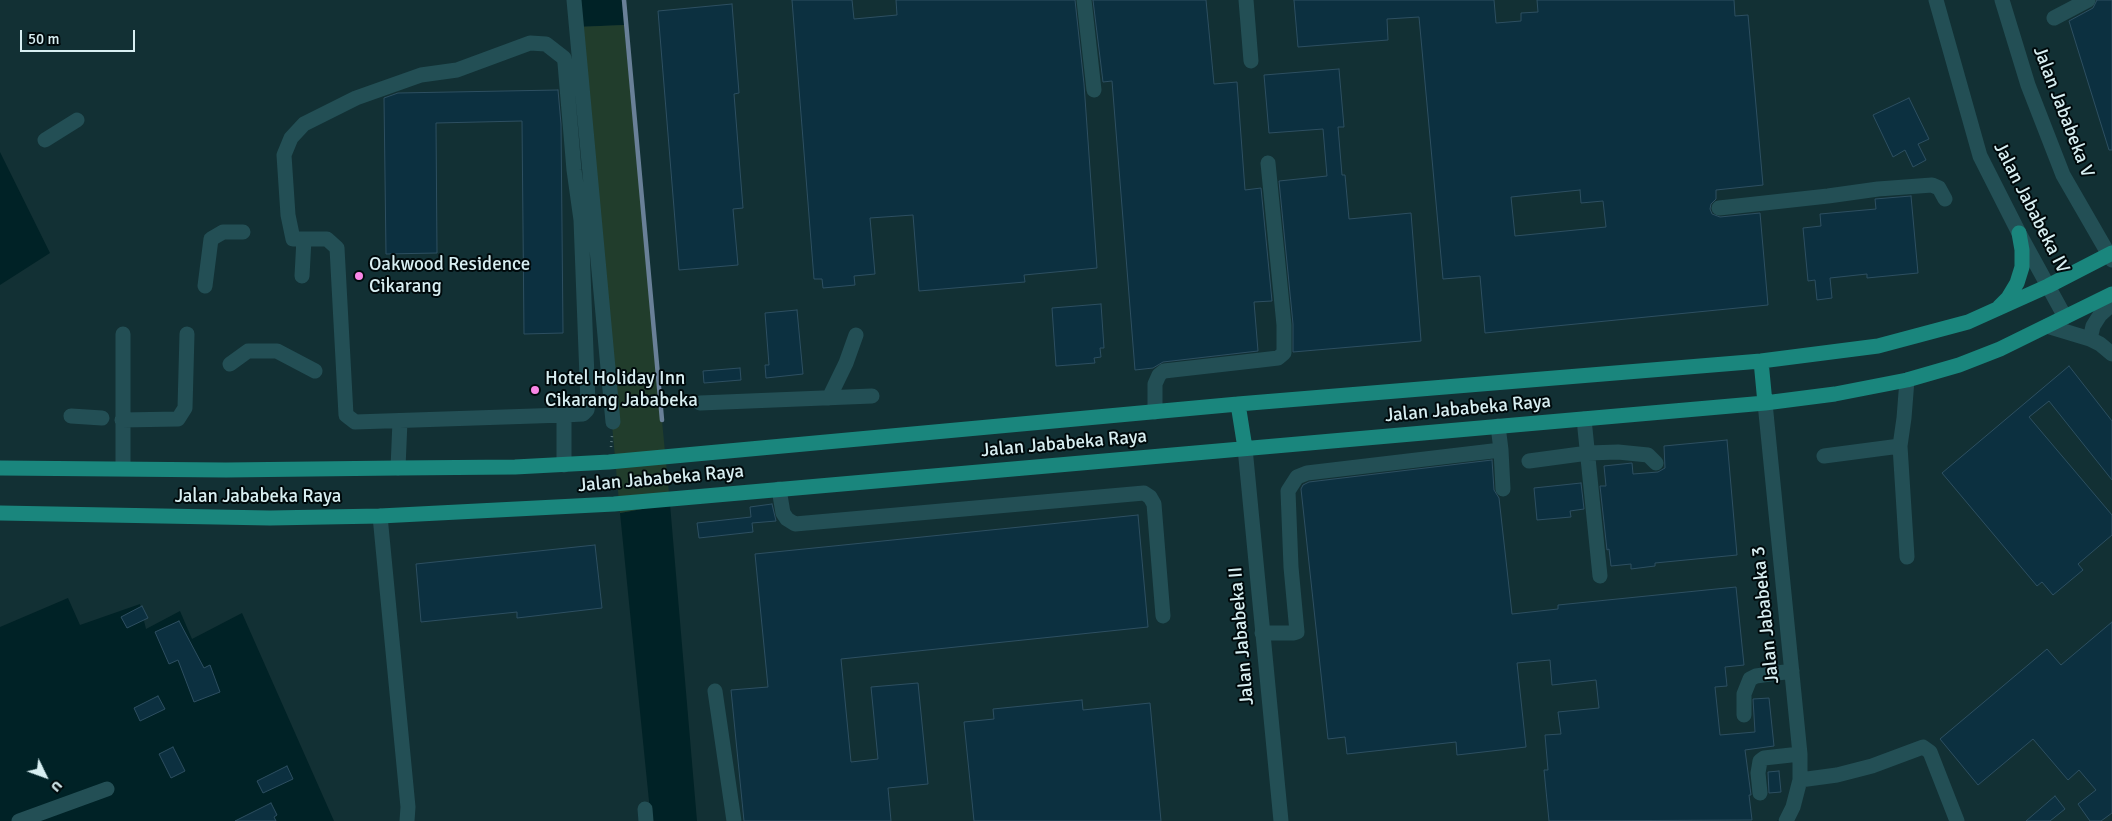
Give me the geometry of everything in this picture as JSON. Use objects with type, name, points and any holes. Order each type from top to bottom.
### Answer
[{"type":"main road","points":[[1996,310],[2008,298],[2019,275],[2022,250],[2019,233]]},
{"type":"main road","name":"Jalan Jababeka Raya","points":[[0,468],[398,468],[611,462],[1238,404],[1761,361],[1878,346],[1968,322],[2111,256]]},
{"type":"main road","name":"Jalan Jababeka Raya","points":[[0,513],[270,518],[380,516],[614,504],[1764,403],[1835,394],[1907,380],[1959,366],[2000,349],[2112,294]]},
{"type":"main road","points":[[1761,361],[1764,403]]},
{"type":"main road","points":[[1238,404],[1245,448]]},
{"type":"street","points":[[574,0],[613,422]]},
{"type":"street","points":[[1084,0],[1094,90]]},
{"type":"street","points":[[1246,0],[1251,61]]},
{"type":"street","name":"Jalan Jababeka IV","points":[[1936,0],[1980,156],[2065,317]]},
{"type":"street","name":"Jalan Jababeka V","points":[[2002,0],[2028,85],[2063,175],[2111,256]]},
{"type":"street","points":[[2054,18],[2088,0]]},
{"type":"street","points":[[298,239],[327,239],[337,248],[346,415],[355,422],[583,414],[587,410],[588,404],[581,220],[574,170],[564,58],[546,44],[530,43],[457,70],[421,75],[356,98],[304,124],[291,138],[284,155],[288,215],[298,239],[298,276]]},
{"type":"street","points":[[45,140],[77,120]]},
{"type":"street","points":[[1155,412],[1155,384],[1159,375],[1164,371],[1278,358],[1284,353],[1284,325],[1268,163]]},
{"type":"street","points":[[1719,208],[1878,189],[1932,185],[1939,188],[1945,199]]},
{"type":"street","points":[[205,286],[211,239],[223,232],[243,232]]},
{"type":"street","points":[[2090,339],[2093,326],[2100,315],[2112,304]]},
{"type":"street","points":[[2047,326],[2090,339],[2100,344],[2112,354]]},
{"type":"street","points":[[123,334],[123,468]]},
{"type":"street","points":[[122,420],[178,419],[185,408],[187,334]]},
{"type":"street","points":[[829,398],[838,382],[856,335]]},
{"type":"street","points":[[230,364],[248,351],[277,351],[315,371]]},
{"type":"street","points":[[1907,380],[1900,446],[1907,558]]},
{"type":"street","points":[[700,403],[872,396]]},
{"type":"street","name":"Jalan Jababeka 3","points":[[1764,403],[1800,754],[1800,780],[1791,813],[1786,821]]},
{"type":"street","points":[[564,415],[564,464]]},
{"type":"street","points":[[72,416],[102,418]]},
{"type":"street","points":[[1584,419],[1600,576]]},
{"type":"street","points":[[398,468],[400,421]]},
{"type":"street","points":[[1498,426],[1503,489]]},
{"type":"street","points":[[1824,456],[1900,446]]},
{"type":"street","name":"Jalan Jababeka II","points":[[1245,448],[1281,821]]},
{"type":"street","points":[[1262,633],[1297,632],[1291,567],[1288,490],[1297,477],[1307,473],[1501,450]]},
{"type":"street","points":[[1529,461],[1588,453],[1618,452],[1648,455],[1656,463]]},
{"type":"street","points":[[780,489],[783,513],[787,519],[795,524],[1144,493],[1150,497],[1154,504],[1163,616]]},
{"type":"street","points":[[380,516],[408,806],[407,821]]},
{"type":"street","points":[[1744,715],[1744,694],[1750,679],[1756,676],[1792,671]]},
{"type":"street","points":[[715,691],[734,821]]},
{"type":"street","points":[[1800,780],[1846,773],[1872,766],[1923,747],[1930,752],[1957,821]]},
{"type":"street","points":[[1760,793],[1758,773],[1760,761],[1764,758],[1800,754]]},
{"type":"street","points":[[19,821],[107,788]]},
{"type":"path","points":[[611,462],[613,422]]},
{"type":"shaded area","points":[[0,0],[573,0],[577,27],[624,25],[622,0],[2112,0],[2112,821],[1787,821],[1783,817],[1777,821],[697,821],[670,504],[620,513],[651,821],[334,821],[242,613],[192,639],[180,611],[146,629],[140,604],[80,625],[68,598],[0,627],[0,285],[50,253],[0,152]]},
{"type":"green space","points":[[624,25],[670,504],[620,513],[576,27]]},
{"type":"building","points":[[792,0],[852,0],[854,19],[897,15],[896,0],[1075,0],[1084,84],[1097,268],[1024,275],[1025,282],[919,291],[913,215],[870,218],[875,274],[854,276],[855,285],[823,288],[822,279],[814,279]]},
{"type":"building","points":[[1093,0],[1206,0],[1214,84],[1237,82],[1245,190],[1261,188],[1272,301],[1254,302],[1258,351],[1163,362],[1153,368],[1135,370],[1112,81],[1103,82]]},
{"type":"building","points":[[1294,0],[1494,0],[1496,23],[1521,21],[1521,13],[1538,12],[1537,0],[1734,0],[1735,16],[1748,15],[1763,185],[1716,190],[1716,199],[1711,204],[1710,209],[1712,214],[1720,217],[1760,213],[1768,305],[1485,333],[1480,276],[1443,279],[1419,17],[1387,19],[1388,40],[1298,47]],"holes":[[[1580,190],[1581,203],[1603,201],[1606,227],[1515,236],[1511,197]]]},
{"type":"building","points":[[2097,0],[2112,0],[2112,150],[2109,150],[2069,21],[2093,8]]},
{"type":"building","points":[[732,4],[739,93],[734,94],[743,208],[733,209],[738,265],[679,270],[658,11]]},
{"type":"building","points":[[1339,69],[1344,127],[1338,127],[1342,175],[1345,175],[1349,219],[1411,213],[1421,341],[1293,352],[1293,324],[1279,181],[1327,176],[1323,129],[1269,133],[1264,75]]},
{"type":"building","points":[[558,90],[561,124],[563,333],[524,334],[522,121],[436,123],[437,253],[386,254],[384,98],[398,93]]},
{"type":"building","points":[[1909,98],[1929,139],[1918,144],[1926,160],[1913,167],[1905,150],[1893,157],[1873,115]]},
{"type":"building","points":[[1911,196],[1918,273],[1867,278],[1867,274],[1830,278],[1832,298],[1817,300],[1815,280],[1808,281],[1803,228],[1821,226],[1820,214],[1876,209],[1875,199]]},
{"type":"building","points":[[1101,304],[1104,348],[1100,348],[1101,357],[1094,358],[1095,363],[1056,366],[1052,308]]},
{"type":"building","points":[[797,310],[803,374],[766,378],[765,365],[769,365],[765,313]]},
{"type":"building","points":[[2069,366],[2112,421],[2112,480],[2049,401],[2029,417],[2112,515],[2112,535],[2078,564],[2083,570],[2053,595],[2042,582],[2037,586],[1942,473]]},
{"type":"building","points":[[740,368],[741,380],[704,383],[703,371]]},
{"type":"building","points":[[1727,440],[1737,555],[1655,563],[1655,566],[1631,569],[1631,564],[1611,566],[1609,549],[1607,550],[1600,486],[1606,486],[1604,466],[1632,463],[1633,474],[1658,472],[1665,468],[1664,446]]},
{"type":"building","points":[[1492,460],[1494,490],[1499,498],[1512,614],[1558,609],[1558,605],[1736,587],[1744,665],[1725,667],[1727,686],[1715,687],[1720,735],[1755,732],[1753,699],[1769,698],[1774,746],[1745,750],[1752,820],[1549,821],[1544,770],[1548,770],[1545,735],[1561,734],[1558,712],[1599,708],[1596,680],[1552,685],[1550,660],[1517,663],[1526,747],[1457,755],[1456,742],[1347,754],[1345,737],[1328,739],[1301,489],[1303,485],[1309,482]]},
{"type":"building","points":[[1581,483],[1584,509],[1570,511],[1571,517],[1537,520],[1534,488]]},
{"type":"building","points":[[772,504],[776,521],[752,523],[753,532],[699,538],[697,523],[751,517],[750,507]]},
{"type":"building","points":[[1138,515],[1148,627],[841,659],[851,762],[878,759],[871,687],[918,683],[928,784],[888,788],[891,821],[744,821],[731,690],[768,687],[755,554]]},
{"type":"building","points":[[595,545],[602,608],[517,618],[517,612],[421,622],[416,564]]},
{"type":"building","points":[[142,606],[148,618],[127,628],[121,617]]},
{"type":"building","points":[[179,621],[204,668],[210,665],[220,692],[194,702],[178,660],[169,664],[155,632]]},
{"type":"building","points":[[2112,622],[2112,813],[2101,821],[2090,821],[2078,804],[2096,790],[2079,770],[2068,780],[2033,739],[1978,785],[1940,739],[2047,649],[2061,665]]},
{"type":"building","points":[[158,696],[165,709],[140,721],[134,708]]},
{"type":"building","points":[[1082,700],[1083,710],[1150,703],[1161,821],[974,821],[964,722],[994,719],[993,709]]},
{"type":"building","points":[[173,747],[185,771],[171,778],[159,754]]},
{"type":"building","points":[[287,766],[293,779],[263,793],[257,781]]},
{"type":"building","points":[[1779,771],[1781,792],[1769,793],[1768,772]]},
{"type":"building","points":[[2055,796],[2065,809],[2050,821],[2026,821]]},
{"type":"building","points":[[271,803],[277,815],[274,817],[276,821],[235,821]]},
{"type":"waterway","points":[[624,0],[662,420]]},
{"type":"place","name":"Oakwood Residence Cikarang","points":[[359,276]]},
{"type":"place","name":"Hotel Holiday Inn Cikarang Jababeka","points":[[535,390]]}]
